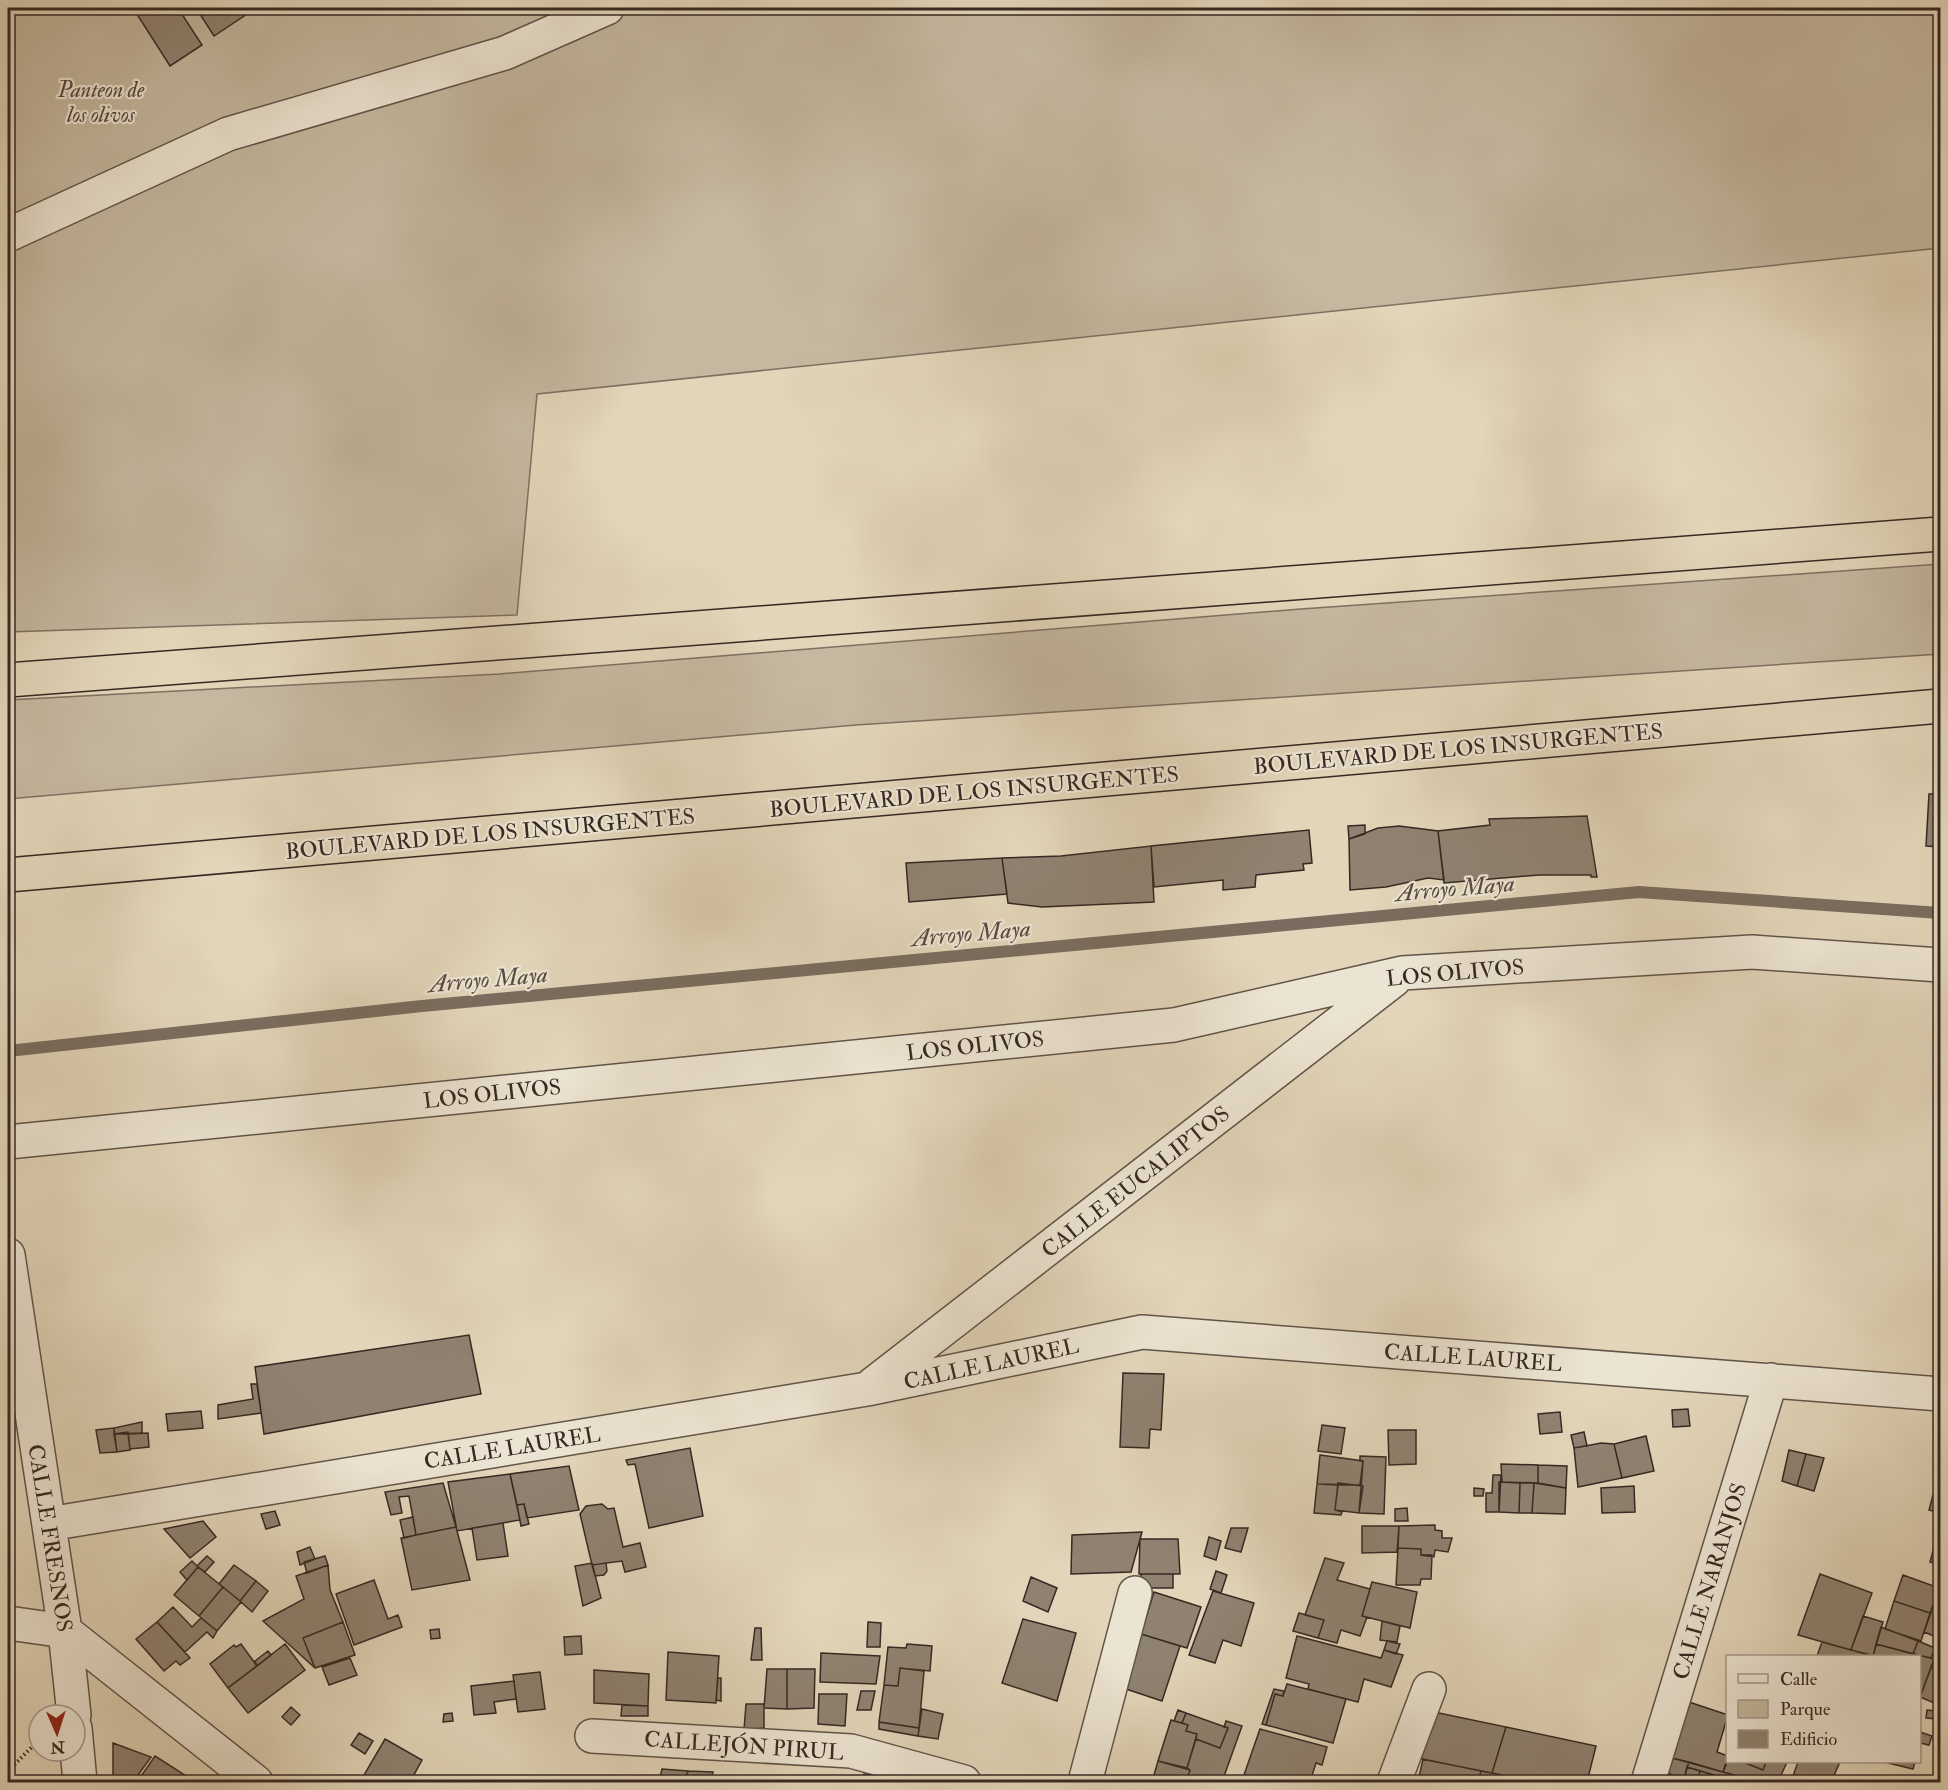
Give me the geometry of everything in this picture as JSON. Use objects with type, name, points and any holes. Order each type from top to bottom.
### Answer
[{"type":"highway","points":[[8,680],[1941,534]]},
{"type":"highway","name":"BOULEVARD DE LOS INSURGENTES","points":[[8,875],[1941,706]]},
{"type":"street","points":[[8,235],[228,134],[505,53],[607,8]]},
{"type":"street","name":"LOS OLIVOS","points":[[8,1142],[1174,1025],[1402,973],[1752,952],[1941,965]]},
{"type":"street","name":"CALLE EUCALIPTOS","points":[[867,1389],[1402,973]]},
{"type":"street","name":"CALLE FRESNOS","points":[[8,1255],[65,1631],[73,1703]]},
{"type":"street","name":"CALLE LAUREL","points":[[49,1524],[867,1389],[1142,1332],[1941,1394]]},
{"type":"street","name":"CALLE NARANJOS","points":[[1648,1782],[1771,1380]]},
{"type":"street","points":[[1085,1782],[1136,1593]]},
{"type":"street","points":[[8,1623],[65,1631],[256,1782]]},
{"type":"street","points":[[1395,1782],[1429,1689]]},
{"type":"street","name":"CALLEJÓN PIRUL","points":[[592,1736],[851,1751],[964,1782]]},
{"type":"street","points":[[79,1763],[81,1782]]},
{"type":"path","points":[[8,1771],[27,1752]]},
{"type":"green space","name":"Panteon de los olivos","points":[[8,8],[1940,8],[1940,248],[537,394],[517,615],[8,632]]},
{"type":"green space","points":[[1940,564],[1940,654],[856,725],[8,799],[8,700],[499,674],[1301,609]]},
{"type":"building","points":[[133,8],[178,8],[202,45],[170,66]]},
{"type":"building","points":[[196,8],[243,8],[247,14],[214,36]]},
{"type":"building","points":[[1929,794],[1940,794],[1940,847],[1926,846]]},
{"type":"building","points":[[1587,816],[1597,877],[1539,875],[1444,883],[1438,831],[1490,825],[1489,819]]},
{"type":"building","points":[[1365,825],[1365,834],[1349,839],[1348,826]]},
{"type":"building","points":[[1399,826],[1438,831],[1444,880],[1428,878],[1386,887],[1350,890],[1349,839],[1378,828]]},
{"type":"building","points":[[1309,830],[1312,863],[1303,864],[1304,870],[1256,875],[1255,887],[1223,890],[1223,880],[1154,887],[1151,846]]},
{"type":"building","points":[[1151,846],[1154,902],[1042,907],[1008,903],[1002,858],[1061,856]]},
{"type":"building","points":[[1002,858],[1007,894],[909,902],[906,863]]},
{"type":"building","points":[[469,1335],[481,1394],[264,1434],[255,1367]]},
{"type":"building","points":[[1123,1373],[1164,1374],[1161,1430],[1150,1429],[1149,1448],[1120,1447]]},
{"type":"building","points":[[251,1384],[257,1384],[261,1413],[218,1419],[218,1405],[253,1399]]},
{"type":"building","points":[[1688,1409],[1690,1426],[1673,1427],[1672,1410]]},
{"type":"building","points":[[201,1411],[203,1428],[168,1431],[166,1414]]},
{"type":"building","points":[[1560,1412],[1562,1432],[1540,1434],[1538,1414]]},
{"type":"building","points":[[142,1422],[142,1433],[114,1434],[114,1428]]},
{"type":"building","points":[[1322,1425],[1345,1428],[1341,1454],[1318,1451]]},
{"type":"building","points":[[114,1428],[117,1452],[100,1453],[96,1430]]},
{"type":"building","points":[[1388,1430],[1416,1430],[1416,1464],[1389,1465]]},
{"type":"building","points":[[128,1432],[130,1450],[117,1452],[114,1434]]},
{"type":"building","points":[[1584,1432],[1587,1446],[1574,1448],[1571,1435]]},
{"type":"building","points":[[148,1433],[149,1447],[130,1449],[128,1434]]},
{"type":"building","points":[[1646,1436],[1654,1471],[1622,1478],[1614,1444]]},
{"type":"building","points":[[1601,1443],[1614,1444],[1622,1478],[1578,1487],[1574,1448]]},
{"type":"building","points":[[690,1448],[703,1516],[649,1528],[635,1464],[628,1465],[626,1460]]},
{"type":"building","points":[[1789,1450],[1806,1454],[1797,1486],[1782,1481]]},
{"type":"building","points":[[1806,1454],[1824,1458],[1814,1491],[1797,1486]]},
{"type":"building","points":[[1320,1455],[1363,1461],[1360,1485],[1317,1484]]},
{"type":"building","points":[[1360,1456],[1386,1457],[1384,1514],[1359,1513],[1363,1461],[1360,1461]]},
{"type":"building","points":[[1501,1464],[1538,1465],[1538,1483],[1502,1482]]},
{"type":"building","points":[[1538,1465],[1567,1466],[1566,1488],[1538,1483]]},
{"type":"building","points":[[569,1466],[579,1510],[527,1518],[524,1504],[517,1505],[510,1474]]},
{"type":"building","points":[[510,1474],[520,1520],[457,1531],[448,1482]]},
{"type":"building","points":[[1493,1475],[1501,1475],[1499,1512],[1486,1512],[1486,1493],[1492,1493]]},
{"type":"building","points":[[1499,1482],[1520,1483],[1519,1513],[1499,1512]]},
{"type":"building","points":[[443,1483],[456,1527],[416,1535],[409,1496],[399,1497],[402,1513],[391,1515],[385,1492]]},
{"type":"building","points":[[1338,1483],[1363,1486],[1359,1513],[1335,1510]]},
{"type":"building","points":[[1520,1483],[1534,1483],[1532,1513],[1519,1513]]},
{"type":"building","points":[[1534,1483],[1566,1488],[1565,1514],[1532,1513]]},
{"type":"building","points":[[1317,1484],[1338,1485],[1335,1510],[1342,1512],[1341,1515],[1314,1513]]},
{"type":"building","points":[[1634,1486],[1635,1512],[1602,1513],[1601,1488]]},
{"type":"building","points":[[1474,1488],[1484,1489],[1483,1496],[1474,1496]]},
{"type":"building","points":[[1933,1495],[1940,1498],[1940,1513],[1929,1510]]},
{"type":"building","points":[[524,1504],[529,1524],[521,1526],[517,1505]]},
{"type":"building","points":[[602,1504],[608,1509],[614,1508],[623,1547],[640,1543],[646,1567],[625,1572],[622,1561],[592,1565],[580,1514],[586,1506]]},
{"type":"building","points":[[1407,1508],[1408,1521],[1395,1521],[1395,1509]]},
{"type":"building","points":[[275,1511],[280,1525],[266,1529],[261,1514]]},
{"type":"building","points":[[413,1517],[416,1535],[404,1538],[400,1520]]},
{"type":"building","points":[[203,1521],[216,1537],[190,1558],[164,1529]]},
{"type":"building","points":[[503,1523],[508,1556],[477,1560],[472,1528]]},
{"type":"building","points":[[1435,1525],[1435,1530],[1442,1531],[1442,1538],[1452,1538],[1448,1552],[1435,1550],[1434,1557],[1421,1555],[1421,1549],[1398,1548],[1399,1526]]},
{"type":"building","points":[[1940,1525],[1940,1565],[1930,1562]]},
{"type":"building","points":[[1362,1526],[1399,1526],[1397,1552],[1362,1553]]},
{"type":"building","points":[[456,1527],[470,1580],[412,1590],[401,1538]]},
{"type":"building","points":[[1231,1528],[1248,1528],[1241,1552],[1225,1548]]},
{"type":"building","points":[[1142,1532],[1131,1572],[1071,1574],[1072,1535]]},
{"type":"building","points":[[1209,1537],[1221,1541],[1216,1560],[1204,1556]]},
{"type":"building","points":[[1140,1539],[1178,1539],[1180,1574],[1139,1574]]},
{"type":"building","points":[[310,1547],[315,1559],[300,1565],[297,1552]]},
{"type":"building","points":[[1398,1548],[1421,1549],[1421,1555],[1432,1555],[1431,1579],[1421,1579],[1420,1585],[1396,1585]]},
{"type":"building","points":[[207,1556],[214,1562],[205,1572],[197,1566]]},
{"type":"building","points":[[325,1556],[328,1565],[307,1573],[304,1562]]},
{"type":"building","points":[[1325,1558],[1344,1563],[1337,1580],[1370,1589],[1362,1616],[1367,1617],[1360,1636],[1341,1630],[1337,1643],[1318,1638],[1324,1620],[1305,1615]]},
{"type":"building","points":[[192,1561],[198,1567],[187,1580],[180,1572]]},
{"type":"building","points":[[592,1563],[601,1598],[583,1606],[575,1566]]},
{"type":"building","points":[[606,1563],[607,1571],[604,1575],[595,1576],[592,1565]]},
{"type":"building","points":[[234,1565],[256,1581],[240,1601],[219,1584]]},
{"type":"building","points":[[328,1565],[330,1590],[343,1622],[303,1638],[315,1668],[263,1621],[304,1599],[296,1576]]},
{"type":"building","points":[[198,1567],[223,1587],[199,1616],[174,1595]]},
{"type":"building","points":[[1216,1571],[1227,1575],[1221,1593],[1210,1589]]},
{"type":"building","points":[[1141,1574],[1173,1574],[1173,1588],[1141,1588]]},
{"type":"building","points":[[1820,1574],[1872,1593],[1851,1650],[1798,1635]]},
{"type":"building","points":[[1903,1575],[1939,1588],[1930,1613],[1894,1601]]},
{"type":"building","points":[[1031,1577],[1057,1588],[1048,1612],[1023,1601]]},
{"type":"building","points":[[374,1580],[388,1619],[398,1615],[402,1627],[354,1645],[336,1594]]},
{"type":"building","points":[[256,1581],[268,1591],[252,1612],[240,1601]]},
{"type":"building","points":[[1372,1582],[1417,1592],[1410,1628],[1362,1616]]},
{"type":"building","points":[[223,1587],[241,1602],[217,1631],[199,1616]]},
{"type":"building","points":[[1213,1591],[1254,1603],[1241,1646],[1223,1640],[1215,1663],[1189,1655]]},
{"type":"building","points":[[1154,1592],[1201,1607],[1187,1648],[1141,1634]]},
{"type":"building","points":[[1894,1601],[1930,1613],[1921,1641],[1885,1629]]},
{"type":"building","points":[[173,1607],[192,1627],[201,1618],[217,1631],[213,1638],[207,1632],[185,1652],[157,1622]]},
{"type":"building","points":[[1933,1607],[1940,1610],[1940,1620],[1934,1636],[1924,1632]]},
{"type":"building","points":[[1299,1613],[1324,1620],[1318,1638],[1293,1631]]},
{"type":"building","points":[[1863,1616],[1883,1622],[1873,1655],[1851,1650]]},
{"type":"building","points":[[1023,1619],[1076,1633],[1057,1701],[1002,1683]]},
{"type":"building","points":[[1382,1621],[1400,1626],[1397,1642],[1380,1640]]},
{"type":"building","points":[[157,1622],[190,1658],[180,1665],[176,1661],[164,1671],[136,1639]]},
{"type":"building","points":[[343,1622],[355,1655],[315,1668],[303,1638]]},
{"type":"building","points":[[868,1622],[881,1623],[880,1647],[867,1647]]},
{"type":"building","points":[[1881,1627],[1918,1641],[1913,1654],[1876,1644]]},
{"type":"building","points":[[755,1628],[761,1628],[762,1660],[751,1660]]},
{"type":"building","points":[[439,1629],[440,1638],[431,1639],[430,1630]]},
{"type":"building","points":[[1141,1634],[1180,1646],[1162,1701],[1120,1687]]},
{"type":"building","points":[[581,1636],[582,1654],[565,1655],[564,1637]]},
{"type":"building","points":[[1297,1636],[1381,1658],[1384,1650],[1403,1655],[1391,1687],[1364,1679],[1358,1702],[1308,1689],[1309,1684],[1286,1678]]},
{"type":"building","points":[[1387,1641],[1400,1644],[1396,1654],[1384,1650]]},
{"type":"building","points":[[1918,1641],[1935,1648],[1931,1658],[1913,1654]]},
{"type":"building","points":[[1822,1642],[1871,1655],[1817,1655]]},
{"type":"building","points":[[241,1644],[257,1666],[228,1688],[210,1664],[234,1645],[236,1647]]},
{"type":"building","points":[[285,1644],[305,1670],[248,1713],[228,1688]]},
{"type":"building","points":[[907,1644],[932,1646],[930,1671],[900,1668],[898,1686],[884,1685],[888,1647],[906,1648]]},
{"type":"building","points":[[1876,1644],[1919,1655],[1873,1655]]},
{"type":"building","points":[[268,1651],[271,1655],[257,1666],[255,1661]]},
{"type":"building","points":[[668,1652],[719,1656],[716,1703],[666,1700]]},
{"type":"building","points":[[821,1653],[880,1656],[876,1684],[820,1682]]},
{"type":"building","points":[[1921,1656],[1934,1659],[1921,1694]]},
{"type":"building","points":[[350,1658],[357,1675],[329,1685],[322,1667]]},
{"type":"building","points":[[1934,1660],[1940,1662],[1939,1705],[1921,1697]]},
{"type":"building","points":[[900,1668],[924,1671],[919,1728],[879,1722],[884,1685],[898,1686]]},
{"type":"building","points":[[767,1669],[787,1669],[787,1709],[764,1708]]},
{"type":"building","points":[[787,1669],[815,1669],[814,1708],[787,1709]]},
{"type":"building","points":[[594,1670],[649,1674],[648,1706],[594,1703]]},
{"type":"building","points":[[540,1672],[545,1709],[518,1712],[513,1675]]},
{"type":"building","points":[[718,1678],[721,1678],[721,1701],[716,1700]]},
{"type":"building","points":[[514,1681],[516,1699],[494,1702],[496,1713],[474,1715],[471,1686]]},
{"type":"building","points":[[1287,1684],[1346,1699],[1333,1743],[1266,1725],[1275,1694],[1283,1696]]},
{"type":"building","points":[[1274,1689],[1284,1691],[1283,1696],[1275,1694],[1266,1725],[1262,1724]]},
{"type":"building","points":[[861,1691],[875,1691],[871,1710],[857,1710]]},
{"type":"building","points":[[819,1694],[847,1694],[845,1726],[818,1724]]},
{"type":"building","points":[[1689,1702],[1726,1714],[1717,1752],[1726,1755],[1723,1772],[1672,1758]]},
{"type":"building","points":[[746,1704],[764,1704],[764,1728],[744,1730]]},
{"type":"building","points":[[622,1705],[648,1706],[648,1716],[621,1716]]},
{"type":"building","points":[[291,1707],[300,1715],[291,1725],[282,1717]]},
{"type":"building","points":[[922,1709],[943,1714],[938,1739],[918,1736]]},
{"type":"building","points":[[1178,1710],[1186,1713],[1182,1723],[1174,1721]]},
{"type":"building","points":[[1927,1710],[1937,1711],[1937,1719],[1926,1718]]},
{"type":"building","points":[[1434,1712],[1506,1727],[1492,1773],[1421,1759]]},
{"type":"building","points":[[452,1713],[453,1721],[443,1722],[444,1714]]},
{"type":"building","points":[[1186,1713],[1228,1728],[1220,1748],[1196,1739],[1197,1734],[1186,1731],[1188,1725],[1182,1723]]},
{"type":"building","points":[[1171,1720],[1188,1725],[1186,1731],[1197,1734],[1187,1768],[1158,1761]]},
{"type":"building","points":[[1226,1721],[1242,1726],[1222,1782],[1187,1779],[1190,1770],[1187,1768],[1196,1739],[1220,1748],[1228,1728],[1224,1727]]},
{"type":"building","points":[[879,1722],[919,1728],[918,1736],[879,1729]]},
{"type":"building","points":[[1506,1727],[1596,1746],[1587,1782],[1538,1782],[1492,1773]]},
{"type":"building","points":[[1260,1729],[1327,1747],[1322,1765],[1316,1763],[1310,1782],[1278,1782],[1244,1775]]},
{"type":"building","points":[[1921,1732],[1932,1736],[1929,1745],[1921,1743]]},
{"type":"building","points":[[359,1733],[373,1741],[365,1754],[351,1745]]},
{"type":"building","points":[[385,1739],[422,1760],[410,1782],[360,1782]]},
{"type":"building","points":[[113,1743],[151,1757],[133,1782],[113,1782]]},
{"type":"building","points":[[155,1756],[194,1781],[137,1782]]},
{"type":"building","points":[[1672,1758],[1689,1762],[1684,1779],[1667,1773]]},
{"type":"building","points":[[1423,1759],[1481,1771],[1478,1782],[1418,1782]]},
{"type":"building","points":[[1158,1761],[1190,1770],[1186,1782],[1152,1782]]},
{"type":"building","points":[[1689,1762],[1757,1782],[1738,1782],[1687,1767]]},
{"type":"building","points":[[1727,1763],[1746,1763],[1763,1770],[1766,1763],[1787,1763],[1778,1782],[1760,1782],[1723,1772]]},
{"type":"building","points":[[1746,1763],[1766,1763],[1763,1770]]},
{"type":"building","points":[[1798,1763],[1840,1763],[1831,1782],[1808,1782],[1793,1776]]},
{"type":"building","points":[[1888,1763],[1915,1763],[1913,1769]]},
{"type":"building","points":[[1687,1767],[1700,1771],[1697,1782],[1683,1782]]},
{"type":"building","points":[[662,1769],[688,1771],[684,1782],[659,1782]]},
{"type":"building","points":[[688,1771],[713,1772],[710,1782],[684,1782]]},
{"type":"building","points":[[1481,1771],[1513,1778],[1511,1782],[1478,1782]]},
{"type":"building","points":[[1700,1771],[1738,1782],[1697,1782]]},
{"type":"building","points":[[864,1774],[895,1777],[894,1782],[862,1782]]},
{"type":"building","points":[[1244,1775],[1278,1782],[1241,1782]]},
{"type":"waterway","name":"Arroyo Maya","points":[[8,1051],[422,1006],[1639,892],[1940,913]]}]
